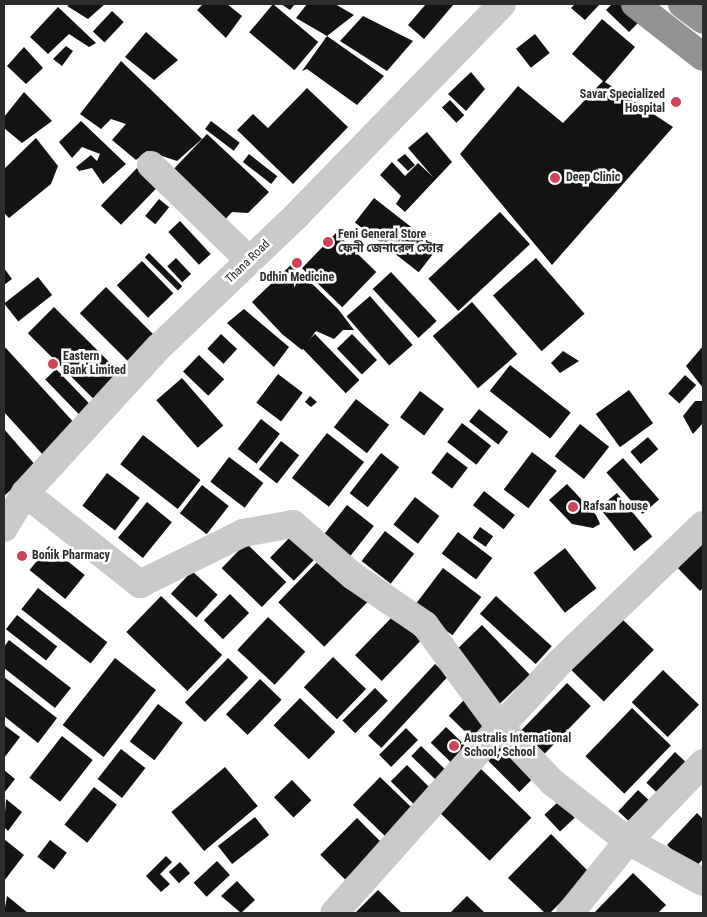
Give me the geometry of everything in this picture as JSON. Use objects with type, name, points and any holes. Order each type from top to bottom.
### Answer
[{"type":"highway","points":[[635,4],[703,57]]},
{"type":"highway","points":[[682,4],[703,20]]},
{"type":"street","name":"Thana Road","points":[[4,528],[25,494],[159,347],[250,260],[502,4]]},
{"type":"street","points":[[151,165],[250,260]]},
{"type":"street","points":[[25,494],[140,584],[243,534],[293,524],[353,576],[425,625],[500,727],[552,782],[628,841],[703,882]]},
{"type":"street","points":[[334,913],[560,662],[703,524]]},
{"type":"street","points":[[570,913],[628,841],[703,763]]},
{"type":"building","points":[[71,4],[105,4],[88,19],[67,6]]},
{"type":"building","points":[[203,4],[227,4],[242,16],[226,38],[197,10]]},
{"type":"building","points":[[273,4],[318,42],[294,70],[249,32]]},
{"type":"building","points":[[281,4],[295,4],[290,10]]},
{"type":"building","points":[[307,4],[335,4],[354,15],[327,36],[296,18]]},
{"type":"building","points":[[426,4],[454,4],[424,39],[408,25]]},
{"type":"building","points":[[575,4],[600,4],[585,20],[571,8]]},
{"type":"building","points":[[612,4],[638,4],[648,13],[629,32],[606,10]]},
{"type":"building","points":[[58,7],[96,43],[89,47],[69,34],[48,54],[30,37]]},
{"type":"building","points":[[112,11],[124,22],[105,42],[93,31]]},
{"type":"building","points":[[363,16],[413,41],[387,71],[340,41]]},
{"type":"building","name":"Deep Clinic","points":[[602,19],[635,47],[605,82],[673,127],[552,265],[460,154],[518,86],[563,123],[603,81],[572,54]]},
{"type":"building","points":[[146,32],[178,60],[154,80],[125,57]]},
{"type":"building","points":[[535,34],[550,53],[531,68],[516,49]]},
{"type":"building","points":[[327,36],[384,76],[357,105],[307,69],[302,71]]},
{"type":"building","points":[[66,46],[73,51],[62,66],[53,59]]},
{"type":"building","points":[[24,47],[43,68],[26,84],[7,66]]},
{"type":"building","points":[[121,61],[202,139],[177,161],[147,151],[136,160],[112,140],[126,124],[111,119],[101,129],[80,114]]},
{"type":"building","points":[[471,72],[485,89],[466,111],[448,94]]},
{"type":"building","points":[[307,88],[348,127],[293,184],[237,130],[253,114],[268,128]]},
{"type":"building","points":[[24,92],[52,121],[22,143],[4,128],[4,117]]},
{"type":"building","points":[[450,100],[464,115],[456,123],[442,108]]},
{"type":"building","points":[[81,121],[126,164],[103,184],[92,168],[79,171],[76,167],[91,155],[97,161],[100,154],[82,147],[72,158],[59,142]]},
{"type":"building","points":[[211,121],[240,143],[234,151],[205,129]]},
{"type":"building","points":[[427,132],[452,162],[405,212],[396,204],[401,196],[380,175],[392,162],[405,176],[418,163],[433,177],[408,148]]},
{"type":"building","points":[[207,134],[269,192],[248,213],[232,212],[221,224],[168,175]]},
{"type":"building","points":[[36,138],[58,166],[51,184],[9,218],[4,213],[4,169]]},
{"type":"building","points":[[249,154],[277,176],[271,184],[243,162]]},
{"type":"building","points":[[405,154],[415,165],[408,171],[397,160]]},
{"type":"building","points":[[137,168],[157,187],[121,225],[101,205]]},
{"type":"building","points":[[374,198],[438,248],[419,272],[355,222]]},
{"type":"building","points":[[159,199],[169,207],[155,224],[145,216]]},
{"type":"building","points":[[500,212],[530,244],[458,311],[428,279]]},
{"type":"building","points":[[180,221],[211,254],[199,265],[168,232]]},
{"type":"building","points":[[336,233],[376,272],[342,307],[302,268]]},
{"type":"building","points":[[149,253],[182,286],[178,290],[145,257]]},
{"type":"building","points":[[176,258],[191,274],[182,282],[167,266]]},
{"type":"building","points":[[536,258],[585,314],[542,351],[493,295]]},
{"type":"building","points":[[142,261],[173,293],[148,318],[117,285]]},
{"type":"building","points":[[292,264],[338,309],[354,330],[343,330],[334,339],[316,331],[302,350],[282,334],[252,302]]},
{"type":"building","points":[[4,268],[12,279],[4,285]]},
{"type":"building","points":[[391,272],[437,321],[418,338],[373,289]]},
{"type":"building","points":[[38,277],[52,295],[18,322],[4,303]]},
{"type":"building","points":[[106,287],[156,337],[130,363],[80,313]]},
{"type":"building","points":[[370,296],[413,345],[389,365],[347,316]]},
{"type":"building","points":[[472,302],[517,354],[478,388],[433,336]]},
{"type":"building","points":[[54,307],[123,376],[96,402],[28,333]]},
{"type":"building","points":[[244,309],[289,347],[274,367],[227,323]]},
{"type":"building","points":[[221,334],[237,349],[223,364],[207,349]]},
{"type":"building","points":[[315,334],[359,380],[346,393],[301,347]]},
{"type":"building","points":[[352,334],[377,360],[362,374],[337,349]]},
{"type":"building","points":[[4,346],[77,426],[44,456],[4,412]]},
{"type":"building","points":[[703,346],[703,388],[686,366]]},
{"type":"building","points":[[563,351],[579,361],[560,373],[551,363]]},
{"type":"building","points":[[199,355],[224,379],[208,396],[183,372]]},
{"type":"building","points":[[510,365],[571,412],[550,438],[490,391]]},
{"type":"building","points":[[56,369],[93,407],[82,418],[45,379]]},
{"type":"building","points":[[278,374],[303,393],[281,421],[256,403]]},
{"type":"building","points":[[685,375],[696,385],[679,404],[668,394]]},
{"type":"building","points":[[182,378],[223,426],[198,448],[156,400]]},
{"type":"building","points":[[629,390],[653,423],[620,447],[596,414]]},
{"type":"building","points":[[420,391],[444,409],[424,435],[400,417]]},
{"type":"building","points":[[310,396],[317,402],[311,407],[305,402]]},
{"type":"building","points":[[356,399],[389,425],[367,453],[334,427]]},
{"type":"building","points":[[695,401],[703,401],[703,423],[693,434],[683,416]]},
{"type":"building","points":[[479,409],[508,432],[498,444],[469,422]]},
{"type":"building","points":[[261,419],[280,434],[257,464],[238,449]]},
{"type":"building","points":[[462,423],[491,446],[476,465],[447,442]]},
{"type":"building","points":[[580,424],[609,447],[584,479],[555,456]]},
{"type":"building","points":[[4,429],[37,467],[4,496]]},
{"type":"building","points":[[327,433],[364,462],[329,507],[292,478]]},
{"type":"building","points":[[143,435],[201,480],[178,509],[120,464]]},
{"type":"building","points":[[648,437],[658,449],[641,464],[630,452]]},
{"type":"building","points":[[281,441],[299,455],[277,484],[259,469]]},
{"type":"building","points":[[447,452],[468,468],[452,488],[431,473]]},
{"type":"building","points":[[532,452],[557,471],[528,508],[504,490]]},
{"type":"building","points":[[381,453],[399,467],[368,507],[350,493]]},
{"type":"building","points":[[229,457],[263,483],[245,508],[210,482]]},
{"type":"building","points":[[623,458],[659,500],[642,514],[606,472]]},
{"type":"building","points":[[107,473],[140,498],[115,530],[82,506]]},
{"type":"building","name":"Rafsan house","points":[[567,484],[596,515],[600,524],[593,528],[572,524],[549,500]]},
{"type":"building","points":[[202,485],[229,506],[207,534],[180,513]]},
{"type":"building","points":[[484,491],[515,515],[504,529],[473,505]]},
{"type":"building","points":[[617,493],[652,537],[634,551],[599,507]]},
{"type":"building","points":[[415,497],[439,516],[418,544],[393,525]]},
{"type":"building","points":[[147,502],[172,522],[143,558],[118,538]]},
{"type":"building","points":[[347,505],[374,526],[349,557],[322,537]]},
{"type":"building","points":[[480,527],[493,536],[486,547],[473,538]]},
{"type":"building","points":[[385,531],[414,554],[391,584],[362,561]]},
{"type":"building","points":[[458,532],[492,558],[476,579],[442,554]]},
{"type":"building","points":[[703,533],[703,588],[700,591],[673,563]]},
{"type":"building","points":[[293,534],[317,557],[294,581],[270,558]]},
{"type":"building","points":[[246,543],[286,582],[262,607],[222,568]]},
{"type":"building","points":[[49,546],[85,575],[65,599],[29,570]]},
{"type":"building","points":[[565,548],[596,588],[565,613],[533,573]]},
{"type":"building","points":[[322,557],[368,601],[324,647],[278,602]]},
{"type":"building","points":[[443,568],[481,597],[452,635],[414,606]]},
{"type":"building","points":[[192,571],[218,595],[196,618],[171,594]]},
{"type":"building","points":[[38,588],[107,642],[91,663],[21,609]]},
{"type":"building","points":[[230,594],[249,613],[223,639],[204,620]]},
{"type":"building","points":[[161,596],[222,655],[187,691],[126,632]]},
{"type":"building","points":[[496,596],[552,646],[536,664],[480,614]]},
{"type":"building","points":[[17,615],[57,646],[46,661],[6,629]]},
{"type":"building","points":[[394,615],[421,641],[382,681],[355,655]]},
{"type":"building","points":[[268,617],[305,652],[275,685],[237,650]]},
{"type":"building","points":[[620,617],[654,650],[604,701],[570,669]]},
{"type":"building","points":[[482,625],[530,675],[500,704],[452,654]]},
{"type":"building","points":[[9,640],[71,688],[55,708],[4,668],[4,647]]},
{"type":"building","points":[[333,657],[366,689],[337,719],[304,687]]},
{"type":"building","points":[[115,658],[156,690],[104,757],[63,725]]},
{"type":"building","points":[[228,658],[248,677],[205,722],[185,703]]},
{"type":"building","points":[[435,664],[448,676],[381,748],[368,736]]},
{"type":"building","points":[[663,670],[699,705],[668,737],[632,702]]},
{"type":"building","points":[[4,677],[57,718],[38,743],[4,716]]},
{"type":"building","points":[[260,679],[282,700],[248,735],[226,714]]},
{"type":"building","points":[[567,683],[591,706],[545,753],[521,730]]},
{"type":"building","points":[[375,688],[388,701],[355,733],[342,721]]},
{"type":"building","points":[[300,698],[335,732],[309,759],[274,725]]},
{"type":"building","points":[[464,700],[492,727],[477,743],[449,716]]},
{"type":"building","points":[[158,704],[183,723],[154,760],[130,742]]},
{"type":"building","points":[[632,708],[671,746],[624,794],[585,756]]},
{"type":"building","points":[[4,725],[20,737],[4,758]]},
{"type":"building","points":[[446,727],[475,755],[459,771],[431,743]]},
{"type":"building","points":[[406,728],[418,740],[391,767],[379,755]]},
{"type":"building","points":[[62,736],[93,760],[60,802],[29,778]]},
{"type":"building","points":[[501,741],[536,776],[519,792],[485,757]]},
{"type":"building","points":[[421,746],[448,772],[438,782],[411,756]]},
{"type":"building","points":[[121,749],[145,768],[122,798],[98,779]]},
{"type":"building","points":[[675,752],[690,766],[662,797],[646,783]]},
{"type":"building","points":[[407,765],[430,788],[414,805],[391,781]]},
{"type":"building","points":[[225,767],[258,806],[204,851],[171,812]]},
{"type":"building","points":[[481,769],[531,818],[490,861],[439,812]]},
{"type":"building","points":[[4,770],[15,779],[4,793]]},
{"type":"building","points":[[380,777],[416,812],[389,840],[353,805]]},
{"type":"building","points":[[292,780],[311,800],[293,818],[274,797]]},
{"type":"building","points":[[94,787],[117,805],[87,843],[64,825]]},
{"type":"building","points":[[638,790],[652,803],[632,824],[618,811]]},
{"type":"building","points":[[6,799],[22,812],[8,831],[4,827]]},
{"type":"building","points":[[559,801],[575,818],[560,831],[544,815]]},
{"type":"building","points":[[697,813],[703,819],[703,859],[693,870],[667,845]]},
{"type":"building","points":[[255,817],[269,835],[232,864],[218,846]]},
{"type":"building","points":[[357,818],[382,843],[345,880],[320,855]]},
{"type":"building","points":[[551,834],[590,873],[550,913],[545,913],[508,878]]},
{"type":"building","points":[[4,839],[24,855],[4,881]]},
{"type":"building","points":[[50,840],[67,853],[54,869],[37,857]]},
{"type":"building","points":[[166,856],[172,862],[160,874],[170,884],[161,892],[146,876]]},
{"type":"building","points":[[217,861],[230,875],[207,897],[194,883]]},
{"type":"building","points":[[180,862],[190,873],[179,883],[169,872]]},
{"type":"building","points":[[633,873],[666,905],[658,913],[594,913]]},
{"type":"building","points":[[237,881],[255,900],[241,913],[221,896]]},
{"type":"building","points":[[378,890],[402,913],[355,913]]},
{"type":"building","points":[[7,896],[28,913],[4,913]]},
{"type":"building","points":[[467,896],[485,913],[450,913]]},
{"type":"place","name":"Savar Specialized Hospital","points":[[676,102]]},
{"type":"place","name":"Deep Clinic","points":[[555,178]]},
{"type":"place","name":"Feni General Store ফেনী জেনারেল স্টোর","points":[[328,242]]},
{"type":"place","name":"Ddhin Medicine","points":[[297,263]]},
{"type":"place","name":"Eastern Bank Limited","points":[[53,364]]},
{"type":"place","name":"Rafsan house","points":[[573,507]]},
{"type":"place","name":"Bonik Pharmacy","points":[[22,556]]},
{"type":"place","name":"Australis International School, School","points":[[454,746]]}]
